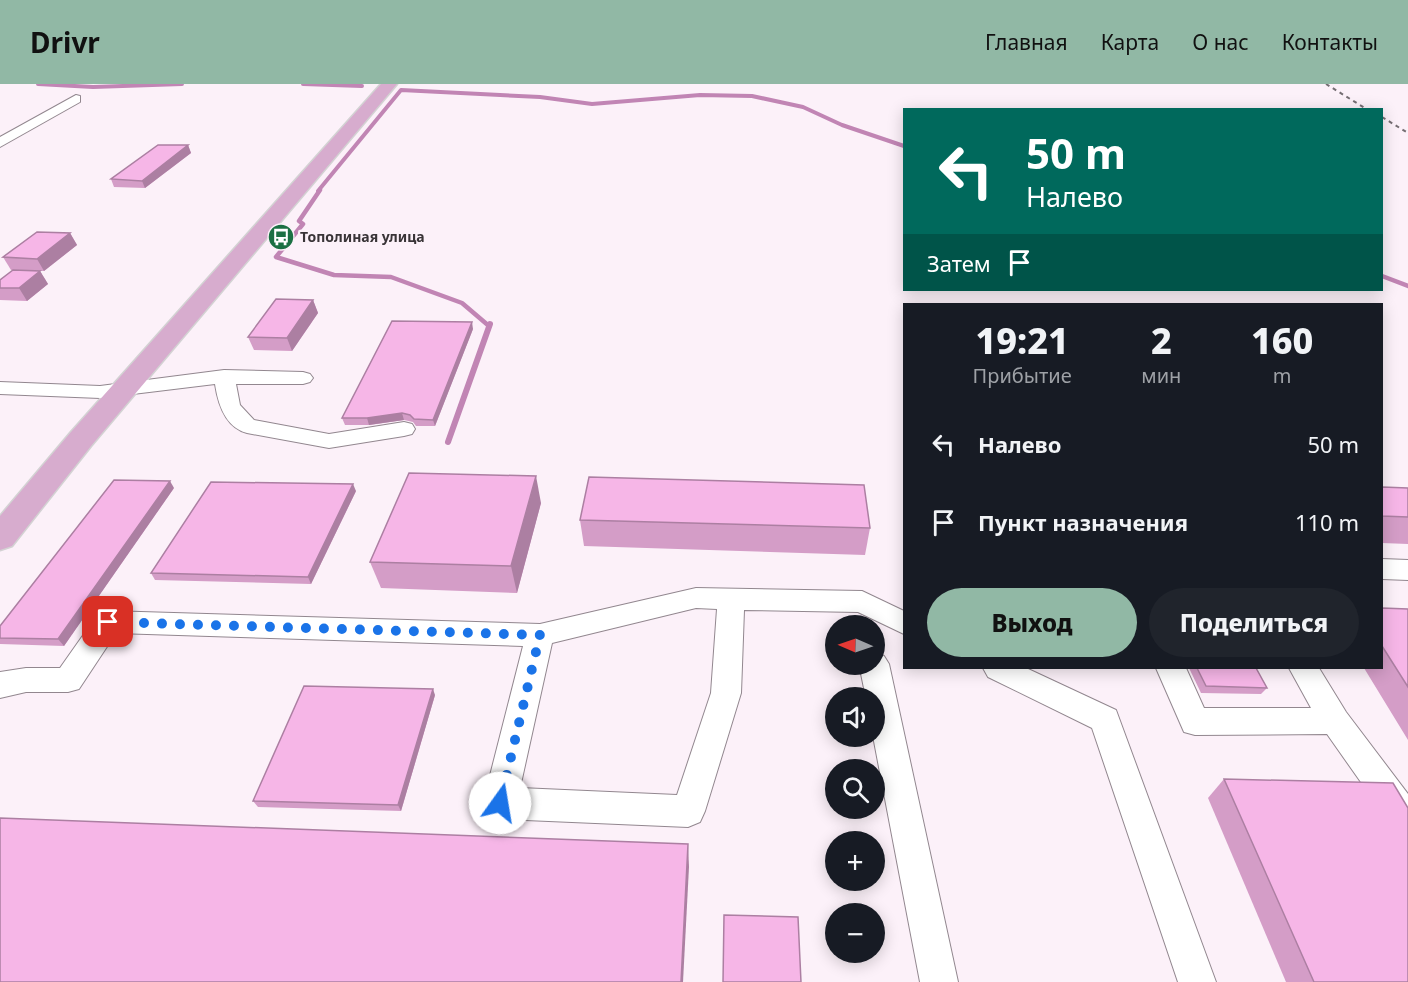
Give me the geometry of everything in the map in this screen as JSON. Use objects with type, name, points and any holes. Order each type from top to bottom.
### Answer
[{"type":"main road","points":[[0,538],[126,388],[389,84]]},
{"type":"street","points":[[0,143],[76,99]]},
{"type":"street","points":[[224,376],[229,407],[247,426],[329,441],[404,429]]},
{"type":"street","points":[[0,388],[100,392],[224,376],[303,378]]},
{"type":"street","points":[[1383,569],[1408,570]]},
{"type":"street","points":[[0,685],[26,680],[68,680],[108,622],[540,635],[696,598],[731,599],[864,614],[903,622]]},
{"type":"street","points":[[540,635],[500,803],[688,811],[726,693],[731,599]]},
{"type":"street","points":[[1000,669],[1105,719],[1197,982]]},
{"type":"street","points":[[1171,669],[1195,722],[1335,721]]},
{"type":"street","points":[[1305,669],[1335,721],[1408,821]]},
{"type":"street","points":[[876,675],[939,982]]},
{"type":"building","points":[[158,145],[188,145],[142,181],[111,179]]},
{"type":"building","points":[[37,232],[70,233],[37,259],[3,257]]},
{"type":"building","points":[[13,270],[40,271],[19,288],[0,288],[0,280]]},
{"type":"building","points":[[276,299],[313,300],[287,338],[248,337]]},
{"type":"building","points":[[392,321],[472,322],[433,420],[414,419],[402,413],[367,418],[342,418]]},
{"type":"building","points":[[409,473],[536,476],[511,566],[370,562]]},
{"type":"building","points":[[589,477],[864,485],[870,528],[580,520]]},
{"type":"building","points":[[114,480],[170,481],[58,639],[0,638],[0,626]]},
{"type":"building","points":[[211,482],[353,484],[308,577],[151,573]]},
{"type":"building","points":[[1383,487],[1408,488],[1408,517],[1383,516]]},
{"type":"building","points":[[1383,608],[1408,609],[1408,687],[1383,648]]},
{"type":"building","points":[[1198,669],[1257,669],[1267,688],[1206,686]]},
{"type":"building","points":[[304,686],[433,689],[398,805],[253,801]]},
{"type":"building","points":[[1224,779],[1393,783],[1408,808],[1408,982],[1314,982]]},
{"type":"building","points":[[0,818],[688,844],[681,982],[0,982]]},
{"type":"building","points":[[724,915],[798,917],[801,982],[723,982]]},
{"type":"waterway","points":[[38,84],[93,87],[182,84]]},
{"type":"waterway","points":[[303,84],[362,86]]},
{"type":"waterway","points":[[318,191],[401,90],[540,97],[592,104],[700,95],[752,96],[803,107],[842,125],[903,146]]},
{"type":"waterway","points":[[320,190],[299,221],[303,224],[276,257],[334,275],[391,277],[462,303],[489,326]]},
{"type":"waterway","points":[[1383,276],[1408,286]]},
{"type":"waterway","points":[[448,442],[490,324]]},
{"type":"railway","points":[[1326,84],[1365,108]]},
{"type":"railway","points":[[1383,118],[1408,133]]},
{"type":"place","name":"Тополиная улица","points":[[281,237]]},
{"type":"route","points":[[108,622],[540,635],[500,803]]}]
